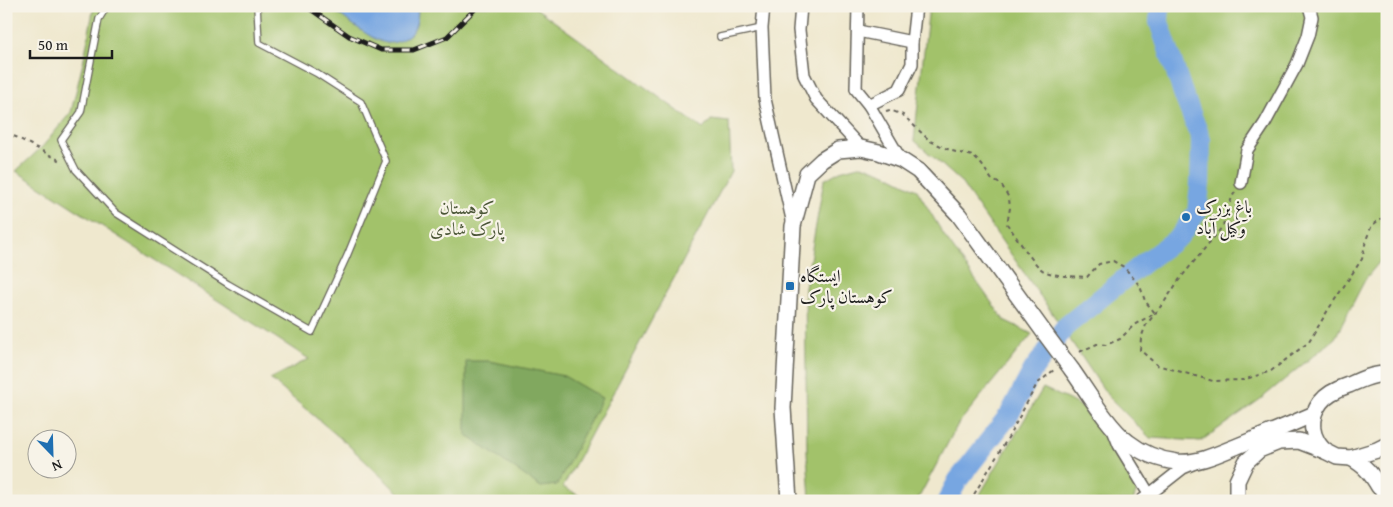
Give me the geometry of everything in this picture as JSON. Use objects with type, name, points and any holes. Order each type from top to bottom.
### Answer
[{"type":"street","points":[[764,6],[762,28],[764,99],[793,226]]},
{"type":"street","points":[[801,6],[800,30],[804,75],[816,99],[861,148]]},
{"type":"street","points":[[858,6],[856,89],[872,110],[901,160]]},
{"type":"street","points":[[872,110],[899,90],[912,64],[912,42],[916,6]]},
{"type":"street","points":[[1241,183],[1247,150],[1265,123],[1297,64],[1308,36],[1312,17],[1309,6]]},
{"type":"street","points":[[858,31],[912,42]]},
{"type":"street","points":[[789,501],[783,408],[793,226],[807,174],[822,160],[838,150],[861,148],[879,152],[901,160],[918,171],[959,215],[1112,426],[1128,442],[1144,452],[1161,459],[1179,462],[1201,460]]},
{"type":"street","points":[[1325,451],[1317,440],[1312,428],[1314,414],[1320,402],[1330,393],[1355,382],[1387,374]]},
{"type":"street","points":[[1112,426],[1119,445],[1146,498],[1183,468],[1314,414]]},
{"type":"street","points":[[1237,501],[1237,481],[1246,462],[1259,450],[1279,442],[1299,441],[1337,457],[1351,458],[1387,445]]},
{"type":"street","points":[[1351,458],[1370,472],[1381,494]]},
{"type":"lane","points":[[107,6],[99,19],[81,112],[61,140],[76,170],[116,213],[228,284],[312,332],[386,161],[361,102],[316,73],[259,43],[257,6]]},
{"type":"lane","points":[[720,37],[762,28]]},
{"type":"path","points":[[872,110],[890,110],[903,115],[930,141],[952,151],[973,156],[982,164],[992,180],[1001,184],[1009,198],[1010,208],[1007,224],[1042,270],[1064,276],[1087,277],[1098,264],[1113,261],[1124,267],[1140,286],[1146,301],[1155,313]]},
{"type":"path","points":[[6,134],[16,136],[76,170]]},
{"type":"path","points":[[1241,183],[1232,197],[1224,226],[1179,280],[1146,326],[1141,338],[1140,350],[1157,365],[1213,381],[1243,380],[1271,371],[1309,342],[1362,259],[1372,224],[1387,215]]},
{"type":"path","points":[[1076,354],[1097,344],[1106,345],[1120,339],[1134,325],[1155,313]]},
{"type":"path","points":[[970,501],[1009,436],[1037,384],[1056,368]]},
{"type":"green space","name":"کوهستان پارک شادی","points":[[95,6],[533,6],[703,129],[711,120],[729,122],[731,171],[563,487],[589,501],[407,501],[345,442],[270,379],[309,359],[16,171],[43,146],[71,112]]},
{"type":"green space","name":"باغ بزرک وکیل آباد","points":[[929,6],[1387,6],[1387,253],[1366,278],[1335,338],[1262,398],[1201,441],[1150,438],[1108,396],[960,181],[914,140]]},
{"type":"green space","points":[[862,165],[886,174],[917,190],[945,237],[1004,320],[1032,334],[958,424],[917,501],[810,501],[807,452],[805,288],[824,180],[840,171]]},
{"type":"green space","points":[[466,361],[489,361],[564,376],[602,398],[557,485],[541,487],[466,435]]},
{"type":"green space","points":[[1043,388],[1094,414],[1137,490],[1133,501],[976,501]]},
{"type":"water","points":[[328,6],[418,6],[418,15],[415,28],[410,34],[400,41],[388,43],[366,34]]},
{"type":"waterway","points":[[947,501],[958,480],[1009,415],[1033,370],[1065,327],[1179,237],[1197,212],[1201,139],[1159,22],[1160,6]]},
{"type":"railway","points":[[306,6],[349,36],[381,50],[414,50],[447,37],[476,6]]},
{"type":"place","name":"باغ بزرک وکیل آباد","points":[[1186,217]]},
{"type":"place","name":"ایستگاه کوهستان پارک","points":[[790,286]]}]
